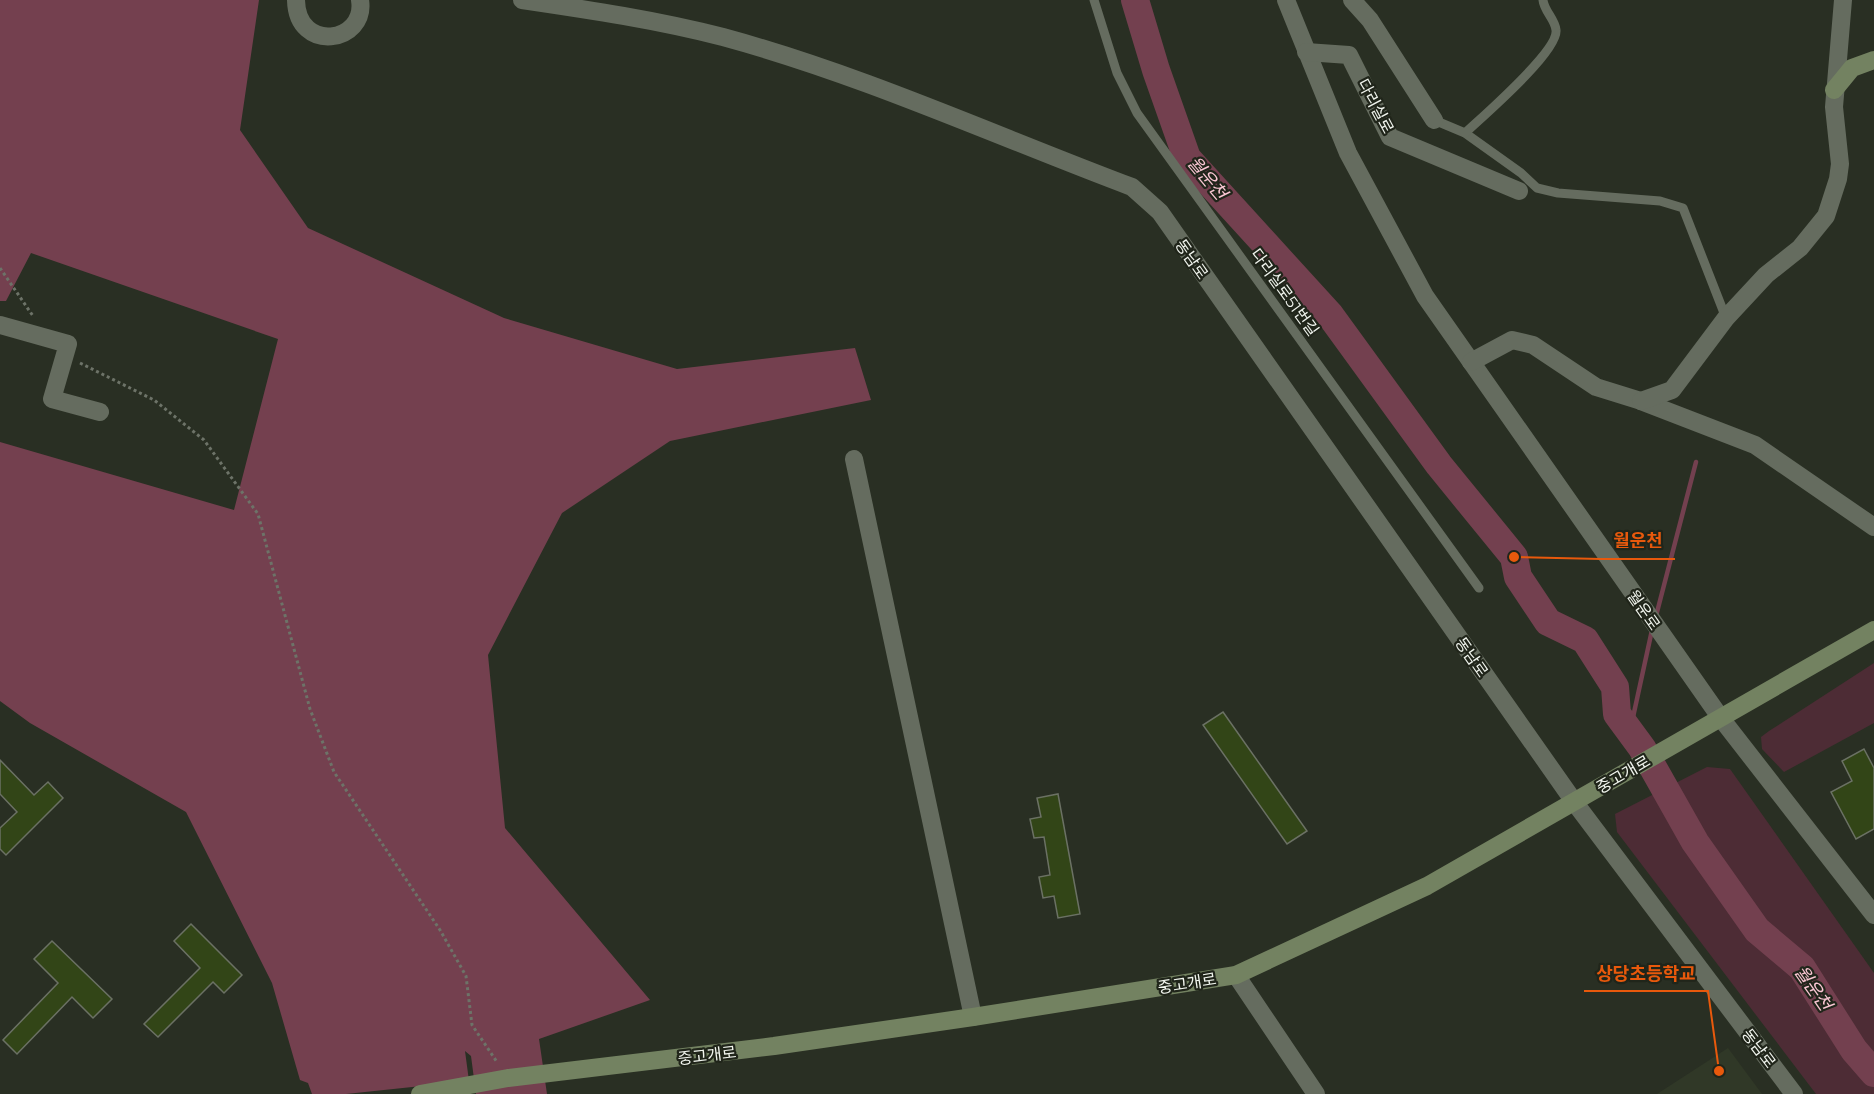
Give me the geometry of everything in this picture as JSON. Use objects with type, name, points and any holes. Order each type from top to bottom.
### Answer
[{"type":"street","points":[[296,0],[296,10],[305,28],[323,37],[334,37],[353,26],[359,16],[360,0]]},
{"type":"street","name":"동남로","points":[[522,0],[620,14],[711,34],[808,63],[908,99],[1132,187],[1160,212],[1575,803],[1794,1094]]},
{"type":"street","points":[[1286,0],[1306,52]]},
{"type":"street","points":[[1352,0],[1370,20],[1434,120]]},
{"type":"street","points":[[1641,401],[1672,390],[1726,318],[1766,274],[1800,248],[1826,216],[1838,179],[1840,164],[1835,128],[1834,90],[1843,0]]},
{"type":"street","name":"다리실로","points":[[1306,52],[1349,55],[1390,137],[1519,191]]},
{"type":"street","name":"월운로","points":[[1306,52],[1348,153],[1425,296],[1720,717],[1874,915]]},
{"type":"street","points":[[1834,90],[1852,68],[1874,60]]},
{"type":"street","points":[[0,325],[68,344],[52,399],[100,412]]},
{"type":"street","points":[[1471,362],[1512,340],[1533,345],[1596,387],[1641,401],[1755,445],[1874,527]]},
{"type":"street","points":[[854,459],[973,1017]]},
{"type":"street","name":"중고개로","points":[[420,1094],[508,1078],[774,1046],[973,1017],[1236,975],[1427,886],[1874,630]]},
{"type":"street","points":[[1236,975],[1316,1094]]},
{"type":"lane","name":"다리실로51번길","points":[[1094,0],[1117,73],[1137,113],[1479,588]]},
{"type":"lane","points":[[1465,133],[1507,95],[1554,44],[1556,30],[1543,0]]},
{"type":"lane","points":[[1434,120],[1465,133],[1521,172],[1537,188],[1557,193],[1660,201],[1683,208],[1726,318]]},
{"type":"path","points":[[0,268],[36,321]]},
{"type":"path","points":[[75,361],[154,400],[204,440],[258,514],[310,709],[334,772],[440,930],[466,976],[472,1025],[508,1078]]},
{"type":"shaded area","points":[[0,0],[259,0],[240,130],[308,228],[504,318],[677,369],[855,348],[871,400],[670,441],[562,513],[488,655],[505,828],[650,1000],[539,1039],[547,1094],[476,1094],[471,1056],[465,1051],[469,1081],[346,1094],[312,1094],[308,1083],[300,1080],[272,983],[186,812],[30,723],[0,701],[0,442],[234,510],[278,339],[31,253],[6,301],[0,301]]},
{"type":"shaded area","points":[[1874,663],[1874,723],[1784,772],[1762,749],[1761,737]]},
{"type":"shaded area","points":[[1707,767],[1730,769],[1874,973],[1874,1094],[1816,1094],[1617,832],[1615,814]]},
{"type":"shaded area","points":[[1728,1048],[1762,1094],[1657,1094]]},
{"type":"building","points":[[1223,712],[1307,831],[1287,844],[1203,725]]},
{"type":"building","points":[[1864,749],[1874,768],[1874,829],[1856,839],[1831,792],[1852,781],[1842,761]]},
{"type":"building","points":[[0,760],[34,795],[48,782],[63,798],[6,855],[0,849],[0,828],[17,812],[0,794]]},
{"type":"building","points":[[1058,794],[1080,914],[1058,918],[1054,896],[1043,898],[1039,877],[1050,875],[1044,837],[1034,838],[1030,819],[1041,817],[1037,798]]},
{"type":"building","points":[[191,924],[242,975],[224,993],[213,982],[158,1037],[144,1024],[200,968],[174,941]]},
{"type":"building","points":[[52,941],[112,999],[93,1018],[72,997],[17,1054],[3,1040],[58,983],[34,959]]},
{"type":"waterway","name":"월운천","points":[[1135,0],[1156,70],[1187,158],[1330,315],[1439,465],[1514,557],[1518,577],[1548,622],[1585,640],[1615,687],[1617,714],[1642,748],[1695,842],[1757,930],[1802,968],[1854,1050],[1874,1073]]},
{"type":"waterway","points":[[1656,616],[1696,462]]},
{"type":"waterway","points":[[1630,731],[1652,630]]},
{"type":"place","name":"월운천","points":[[1514,557]]},
{"type":"place","name":"상당초등학교","points":[[1719,1071]]}]
